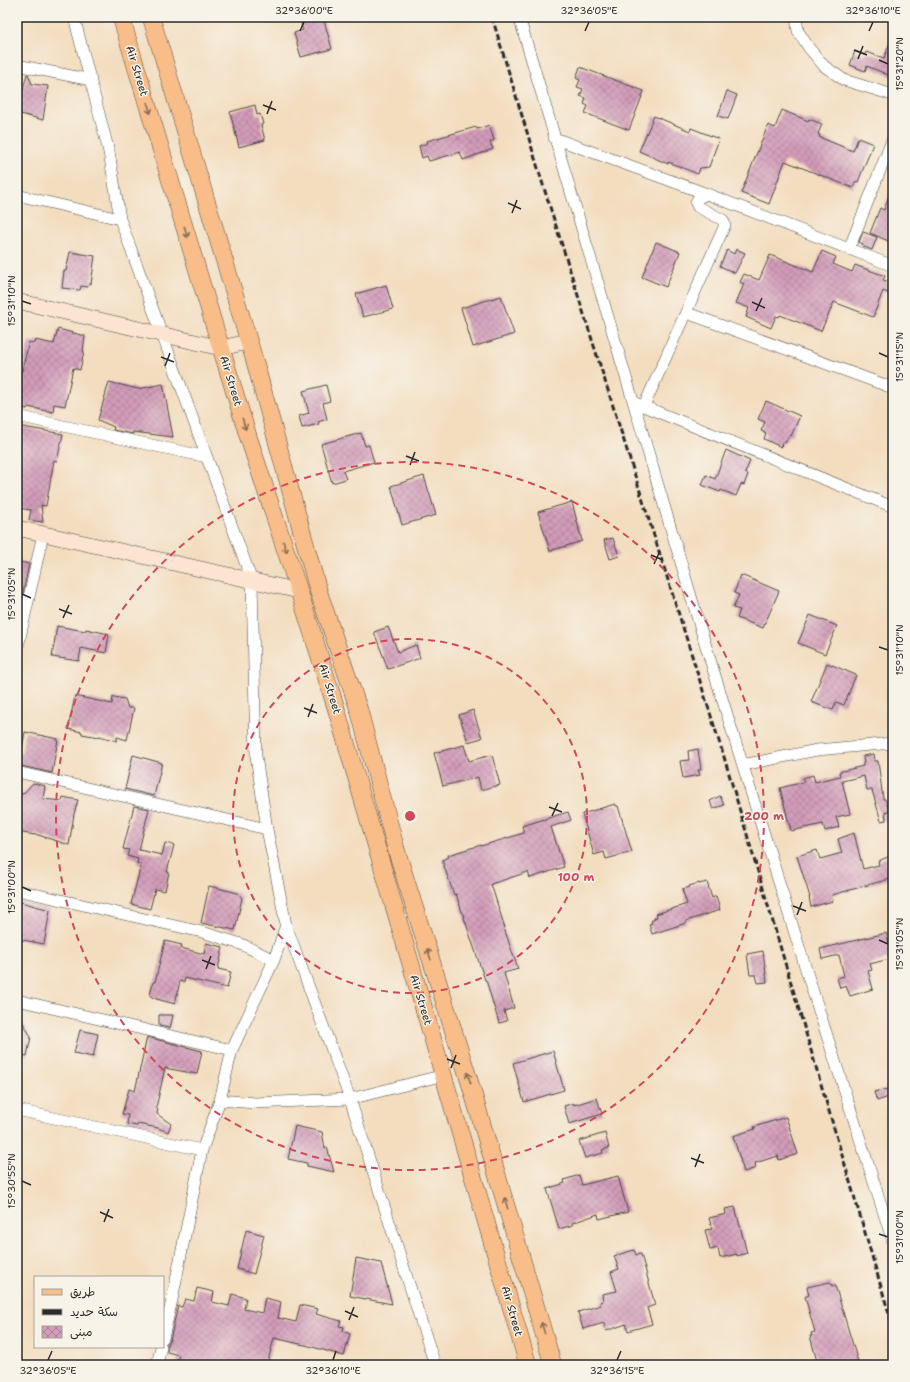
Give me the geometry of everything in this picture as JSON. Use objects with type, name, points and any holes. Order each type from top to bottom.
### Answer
[{"type":"main road","name":"Air Street","points":[[121,17],[249,439],[300,591],[336,708],[528,1365]]},
{"type":"main road","name":"Air Street","points":[[152,17],[255,362],[318,590],[359,710],[396,849],[472,1090],[553,1365]]},
{"type":"street","points":[[74,17],[109,152],[120,219],[252,581],[256,756],[267,829],[286,925],[350,1099],[436,1365]]},
{"type":"street","points":[[519,17],[704,640],[813,992],[893,1242]]},
{"type":"street","points":[[796,17],[798,30],[809,48],[824,66],[844,80],[893,95]]},
{"type":"street","points":[[17,65],[91,80]]},
{"type":"street","points":[[554,138],[707,194],[893,266]]},
{"type":"street","points":[[849,249],[893,138]]},
{"type":"street","points":[[644,406],[725,225],[723,220],[698,207],[696,204],[698,198],[707,194]]},
{"type":"street","points":[[17,195],[120,219]]},
{"type":"street","points":[[17,300],[221,348],[248,342]]},
{"type":"street","points":[[687,312],[893,388]]},
{"type":"street","points":[[633,402],[893,507]]},
{"type":"street","points":[[17,416],[207,457]]},
{"type":"street","points":[[17,528],[300,591]]},
{"type":"street","points":[[17,651],[43,534]]},
{"type":"street","points":[[743,765],[817,750],[893,743]]},
{"type":"street","points":[[17,772],[267,829]]},
{"type":"street","points":[[17,890],[202,932],[241,944],[274,960]]},
{"type":"street","points":[[164,1334],[202,1150],[220,1100],[232,1050],[274,960],[286,925]]},
{"type":"street","points":[[17,1000],[232,1050]]},
{"type":"street","points":[[220,1100],[255,1104],[350,1099],[444,1075]]},
{"type":"street","points":[[17,1110],[202,1150]]},
{"type":"street","points":[[157,1365],[161,1348]]},
{"type":"building","points":[[302,17],[323,17],[332,49],[301,57],[294,33],[303,30],[301,23],[304,22]]},
{"type":"building","points":[[892,37],[893,77],[867,66],[865,71],[850,65],[855,51],[865,55],[866,52],[884,58]]},
{"type":"building","points":[[580,67],[644,91],[629,130],[585,113],[588,106],[584,104],[586,98],[580,96],[583,89],[577,87],[580,80],[576,78]]},
{"type":"building","points":[[27,74],[32,84],[48,86],[43,120],[17,113],[19,92],[22,93]]},
{"type":"building","points":[[727,91],[737,95],[728,119],[718,116]]},
{"type":"building","points":[[255,105],[257,115],[260,114],[263,124],[261,125],[265,140],[239,147],[230,112]]},
{"type":"building","points":[[782,110],[808,121],[809,119],[822,124],[818,134],[820,135],[819,137],[853,151],[858,138],[873,144],[858,182],[856,181],[853,188],[785,161],[769,204],[741,193],[768,125],[775,128]]},
{"type":"building","points":[[654,116],[690,131],[691,128],[719,139],[709,167],[700,168],[698,174],[668,162],[668,164],[639,151]]},
{"type":"building","points":[[489,125],[494,140],[490,142],[493,149],[463,160],[460,152],[429,161],[427,156],[422,158],[419,146],[428,143],[427,141],[476,127],[477,129]]},
{"type":"building","points":[[892,187],[893,243],[870,233],[880,208],[884,210]]},
{"type":"building","points":[[863,232],[877,237],[872,250],[862,246],[863,244],[859,242]]},
{"type":"building","points":[[656,242],[680,252],[666,287],[642,277]]},
{"type":"building","points":[[736,249],[745,253],[735,273],[720,266],[727,250],[734,254]]},
{"type":"building","points":[[822,251],[836,257],[833,264],[852,272],[855,265],[885,276],[883,280],[893,283],[893,295],[883,291],[873,317],[834,302],[821,331],[780,315],[779,317],[776,316],[771,328],[746,317],[749,308],[736,303],[744,284],[740,282],[744,274],[759,280],[770,255],[813,272]]},
{"type":"building","points":[[70,252],[95,256],[91,284],[89,284],[88,287],[81,286],[80,290],[62,288],[64,271],[66,271]]},
{"type":"building","points":[[386,285],[393,309],[363,317],[356,294]]},
{"type":"building","points":[[501,296],[514,334],[473,347],[461,308]]},
{"type":"building","points":[[58,329],[85,336],[80,370],[73,368],[65,406],[54,404],[53,412],[28,407],[27,409],[17,407],[17,370],[22,371],[29,342],[34,343],[35,340],[54,344]]},
{"type":"building","points":[[109,382],[138,389],[163,384],[173,437],[133,432],[133,434],[113,430],[114,427],[98,420]]},
{"type":"building","points":[[326,385],[330,401],[323,403],[327,419],[318,422],[319,424],[302,428],[299,416],[309,413],[303,391]]},
{"type":"building","points":[[766,401],[800,416],[791,436],[789,435],[785,443],[782,442],[781,447],[764,439],[766,433],[761,431],[765,422],[758,419]]},
{"type":"building","points":[[17,426],[63,434],[57,461],[54,460],[46,506],[41,505],[43,522],[29,520],[31,510],[17,508]]},
{"type":"building","points":[[361,433],[365,446],[369,445],[374,462],[343,471],[346,479],[332,483],[321,444]]},
{"type":"building","points":[[726,450],[750,461],[745,473],[748,474],[744,485],[741,484],[736,496],[702,485],[706,475],[715,479]]},
{"type":"building","points":[[424,476],[436,515],[402,525],[391,486]]},
{"type":"building","points":[[572,502],[582,541],[550,551],[538,512]]},
{"type":"building","points":[[613,538],[619,556],[610,559],[604,540]]},
{"type":"building","points":[[17,561],[29,564],[21,602],[17,602]]},
{"type":"building","points":[[741,575],[779,591],[763,628],[737,618],[740,610],[733,608],[739,595],[734,593]]},
{"type":"building","points":[[810,615],[837,626],[825,654],[798,643]]},
{"type":"building","points":[[57,626],[85,631],[86,629],[109,634],[106,653],[81,648],[79,661],[52,657]]},
{"type":"building","points":[[388,627],[398,652],[416,645],[420,658],[388,669],[374,632]]},
{"type":"building","points":[[827,663],[856,675],[844,705],[836,702],[833,710],[811,702]]},
{"type":"building","points":[[75,696],[112,704],[113,697],[125,699],[128,708],[134,708],[127,740],[117,737],[117,741],[99,736],[82,734],[82,732],[68,729]]},
{"type":"building","points":[[473,710],[482,738],[468,742],[459,715]]},
{"type":"building","points":[[25,732],[58,739],[52,773],[17,765],[17,753],[21,754]]},
{"type":"building","points":[[464,745],[469,761],[492,755],[500,785],[481,790],[478,777],[443,786],[434,753]]},
{"type":"building","points":[[698,749],[701,770],[698,770],[700,775],[683,778],[680,761],[689,760],[688,751]]},
{"type":"building","points":[[874,754],[875,761],[878,761],[883,799],[885,799],[889,811],[885,812],[886,820],[881,821],[872,790],[867,790],[864,776],[842,781],[850,814],[836,817],[839,827],[825,831],[823,824],[791,831],[780,788],[804,782],[803,778],[813,775],[815,782],[840,776],[839,772],[863,766],[863,756]]},
{"type":"building","points":[[133,755],[162,763],[154,796],[125,789]]},
{"type":"building","points":[[33,783],[45,786],[43,799],[62,801],[63,797],[78,800],[69,845],[35,834],[17,832],[17,794],[23,794]]},
{"type":"building","points":[[720,796],[724,805],[713,809],[710,801]]},
{"type":"building","points":[[615,804],[618,806],[632,852],[606,859],[604,852],[594,855],[582,814]]},
{"type":"building","points":[[134,806],[149,809],[139,850],[162,855],[165,843],[174,845],[167,872],[169,872],[165,891],[155,889],[150,909],[131,904],[141,865],[137,864],[138,859],[127,856],[129,850],[123,849]]},
{"type":"building","points":[[568,812],[571,820],[551,827],[564,867],[530,878],[528,872],[491,884],[518,969],[504,973],[514,1008],[504,1011],[507,1021],[499,1023],[486,980],[456,894],[454,895],[442,860],[449,857],[448,855],[524,833],[522,826]]},
{"type":"building","points":[[854,833],[863,869],[879,865],[878,861],[893,855],[893,878],[832,895],[833,901],[811,907],[810,897],[797,856],[817,850],[820,859],[842,853],[838,839]]},
{"type":"building","points":[[707,882],[712,898],[716,896],[720,910],[652,934],[649,924],[652,923],[651,921],[655,919],[654,918],[657,917],[656,914],[687,904],[682,889]]},
{"type":"building","points":[[209,886],[238,893],[242,898],[235,930],[201,923]]},
{"type":"building","points":[[17,901],[50,910],[44,944],[17,939]]},
{"type":"building","points":[[886,933],[893,958],[870,964],[872,970],[868,971],[873,989],[850,996],[846,986],[840,988],[837,978],[844,976],[839,955],[822,959],[820,949]]},
{"type":"building","points":[[165,941],[182,945],[181,948],[204,954],[206,943],[223,947],[218,969],[231,972],[227,988],[185,978],[184,982],[180,981],[175,1004],[153,998],[150,995],[153,982],[155,982]]},
{"type":"building","points":[[763,951],[767,982],[758,983],[756,975],[750,975],[747,954]]},
{"type":"building","points":[[17,1012],[31,1037],[27,1056],[17,1054]]},
{"type":"building","points":[[159,1015],[173,1015],[170,1028],[159,1026]]},
{"type":"building","points":[[80,1030],[98,1034],[93,1057],[74,1053]]},
{"type":"building","points":[[147,1037],[202,1051],[197,1074],[165,1068],[156,1108],[158,1108],[157,1114],[171,1124],[168,1132],[158,1128],[138,1124],[137,1126],[127,1124],[128,1115],[122,1114],[129,1089],[135,1091]]},
{"type":"building","points":[[553,1051],[564,1090],[524,1102],[513,1063]]},
{"type":"building","points":[[887,1089],[889,1097],[877,1101],[874,1092]]},
{"type":"building","points":[[597,1098],[602,1114],[569,1124],[564,1106],[574,1103],[574,1105]]},
{"type":"building","points":[[786,1117],[798,1154],[779,1160],[778,1156],[755,1163],[756,1168],[744,1172],[733,1136],[755,1129],[754,1127]]},
{"type":"building","points":[[295,1126],[322,1132],[325,1148],[327,1147],[334,1172],[307,1166],[307,1163],[288,1159]]},
{"type":"building","points":[[605,1133],[609,1148],[602,1150],[603,1153],[585,1158],[579,1141]]},
{"type":"building","points":[[579,1175],[582,1185],[618,1176],[628,1212],[599,1219],[598,1214],[572,1223],[573,1225],[559,1229],[547,1189],[565,1183],[564,1180]]},
{"type":"building","points":[[735,1207],[747,1253],[720,1258],[718,1248],[710,1250],[705,1230],[712,1229],[709,1218],[726,1214],[725,1209]]},
{"type":"building","points":[[246,1230],[264,1235],[254,1274],[237,1269]]},
{"type":"building","points":[[634,1250],[636,1255],[641,1254],[655,1305],[647,1308],[652,1324],[628,1331],[626,1324],[606,1331],[604,1323],[583,1329],[578,1312],[601,1305],[600,1302],[603,1301],[602,1294],[617,1291],[611,1272],[619,1269],[614,1256]]},
{"type":"building","points":[[356,1258],[381,1263],[392,1304],[350,1296]]},
{"type":"building","points":[[830,1282],[832,1286],[835,1285],[858,1362],[846,1365],[818,1365],[810,1336],[812,1336],[811,1333],[815,1332],[805,1297],[809,1295],[807,1287]]},
{"type":"building","points":[[197,1288],[214,1292],[212,1302],[229,1306],[232,1294],[246,1298],[244,1309],[262,1313],[265,1298],[281,1302],[278,1318],[296,1322],[300,1305],[318,1309],[316,1314],[341,1321],[339,1326],[344,1327],[343,1331],[350,1334],[344,1356],[274,1338],[267,1365],[176,1365],[179,1355],[167,1352],[167,1344],[170,1340],[178,1306],[182,1307],[185,1299],[194,1301]]},
{"type":"railway","points":[[492,17],[544,188],[724,757],[893,1327]]}]
